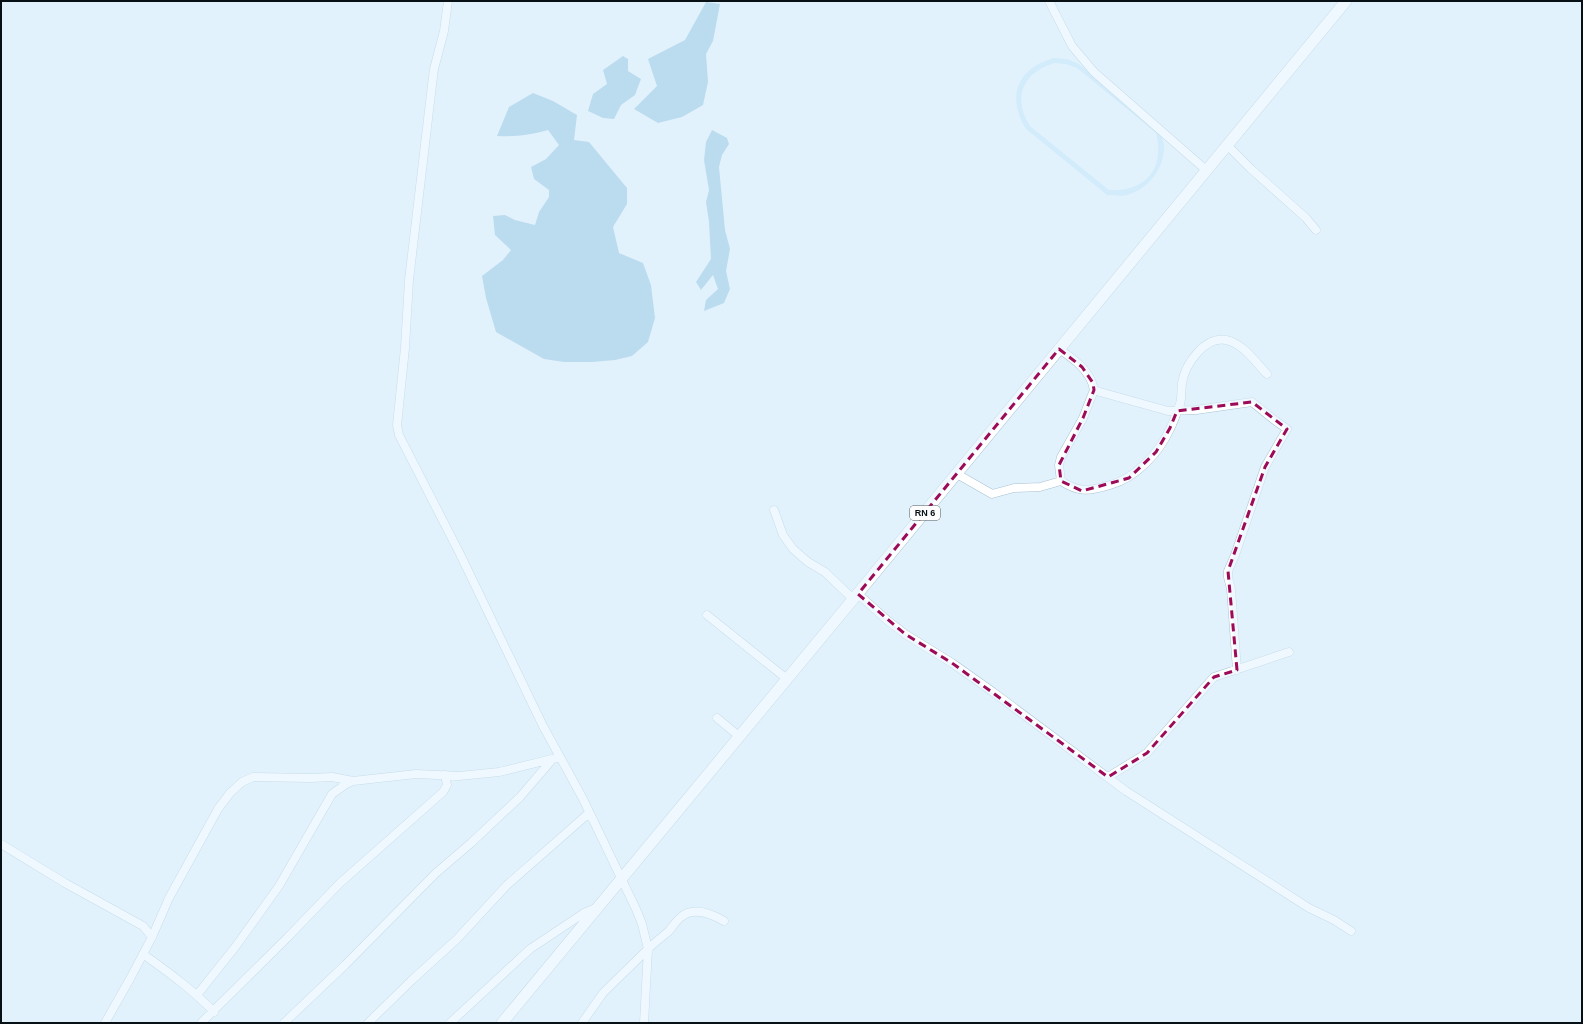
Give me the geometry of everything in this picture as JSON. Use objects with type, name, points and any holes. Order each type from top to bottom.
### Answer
[{"type":"main road","name":"RN 6","points":[[502,1023],[740,737],[1346,1]]},
{"type":"street","points":[[448,1],[444,31],[434,69],[410,272],[397,425],[398,435],[460,554],[542,726],[589,813],[642,924],[648,949],[644,1023]]},
{"type":"street","points":[[1049,1],[1072,46],[1094,72],[1206,170]]},
{"type":"street","points":[[1227,145],[1251,169],[1306,218],[1316,230]]},
{"type":"street","points":[[957,474],[992,494],[1014,488],[1040,487],[1061,481],[1082,491],[1121,482],[1129,478],[1156,452],[1170,428],[1181,400],[1182,381],[1190,363],[1197,353],[1210,341],[1226,340],[1234,343],[1244,350],[1267,374]]},
{"type":"street","points":[[1059,349],[1082,367],[1093,382],[1094,390],[1083,418],[1061,457],[1059,465],[1061,481]]},
{"type":"street","points":[[1094,390],[1145,406],[1168,411],[1196,410],[1252,402],[1287,428],[1265,467],[1235,555],[1228,571],[1238,670]]},
{"type":"street","points":[[774,510],[783,535],[792,549],[855,597],[899,629],[964,672],[1139,800],[1309,908],[1334,920],[1351,931]]},
{"type":"street","points":[[707,614],[787,679]]},
{"type":"street","points":[[1108,777],[1147,753],[1214,677],[1289,652]]},
{"type":"street","points":[[717,718],[740,737]]},
{"type":"street","points":[[332,794],[353,781],[416,774],[459,776],[499,772],[560,757]]},
{"type":"street","points":[[284,1023],[345,966],[436,873],[471,843],[520,797],[551,760]]},
{"type":"street","points":[[201,1023],[214,1012],[340,883],[443,792],[448,785],[445,775]]},
{"type":"street","points":[[106,1023],[152,937],[188,863],[218,809],[230,793],[242,782],[253,777],[332,777],[353,781]]},
{"type":"street","points":[[197,995],[236,946],[279,886],[332,794],[335,785],[332,777]]},
{"type":"street","points":[[368,1023],[457,939],[507,885],[589,813]]},
{"type":"street","points":[[1,844],[65,883],[143,926],[152,937]]},
{"type":"street","points":[[450,1023],[530,949],[584,913],[598,907]]},
{"type":"street","points":[[582,1023],[603,993],[682,916],[690,912],[698,911],[724,921]]},
{"type":"street","points":[[143,926],[158,924]]},
{"type":"street","points":[[143,954],[168,971],[197,995],[214,1012]]},
{"type":"highlighted area","points":[[1059,349],[1082,367],[1093,383],[1094,390],[1083,418],[1059,465],[1061,481],[1082,491],[1129,478],[1156,452],[1170,428],[1177,411],[1252,402],[1287,429],[1265,467],[1228,571],[1237,670],[1214,677],[1147,753],[1108,777],[952,663],[905,634],[858,594]]},
{"type":"shaded area","points":[[706,2],[720,4],[713,41],[706,54],[708,82],[703,105],[682,117],[658,123],[634,109],[657,86],[648,59],[685,40]]},
{"type":"shaded area","points":[[623,56],[628,59],[628,71],[641,79],[635,95],[621,105],[614,119],[603,118],[588,111],[593,94],[607,84],[603,70]]},
{"type":"shaded area","points":[[1054,58],[1067,59],[1079,64],[1160,130],[1164,145],[1164,154],[1158,171],[1147,184],[1131,194],[1122,196],[1107,195],[1026,129],[1020,117],[1016,95],[1024,76],[1031,69]],"holes":[[[1055,63],[1066,64],[1077,68],[1156,133],[1158,157],[1155,167],[1143,182],[1122,190],[1109,190],[1030,126],[1022,106],[1024,87],[1028,80],[1044,67]]]},
{"type":"shaded area","points":[[533,93],[553,101],[577,115],[574,140],[589,142],[627,188],[627,204],[613,227],[619,253],[643,263],[651,285],[655,318],[648,342],[632,356],[615,360],[592,362],[564,362],[544,359],[496,332],[486,298],[482,276],[503,260],[511,250],[495,235],[493,216],[505,215],[515,220],[535,225],[539,212],[549,197],[549,190],[534,179],[531,167],[546,159],[559,145],[548,130],[522,135],[497,136],[509,107]]},
{"type":"shaded area","points":[[712,130],[727,138],[729,144],[722,155],[719,167],[725,230],[730,249],[726,271],[730,289],[724,303],[704,311],[706,300],[718,289],[713,275],[701,290],[696,282],[711,259],[709,222],[706,202],[709,190],[704,160],[706,142]]}]
